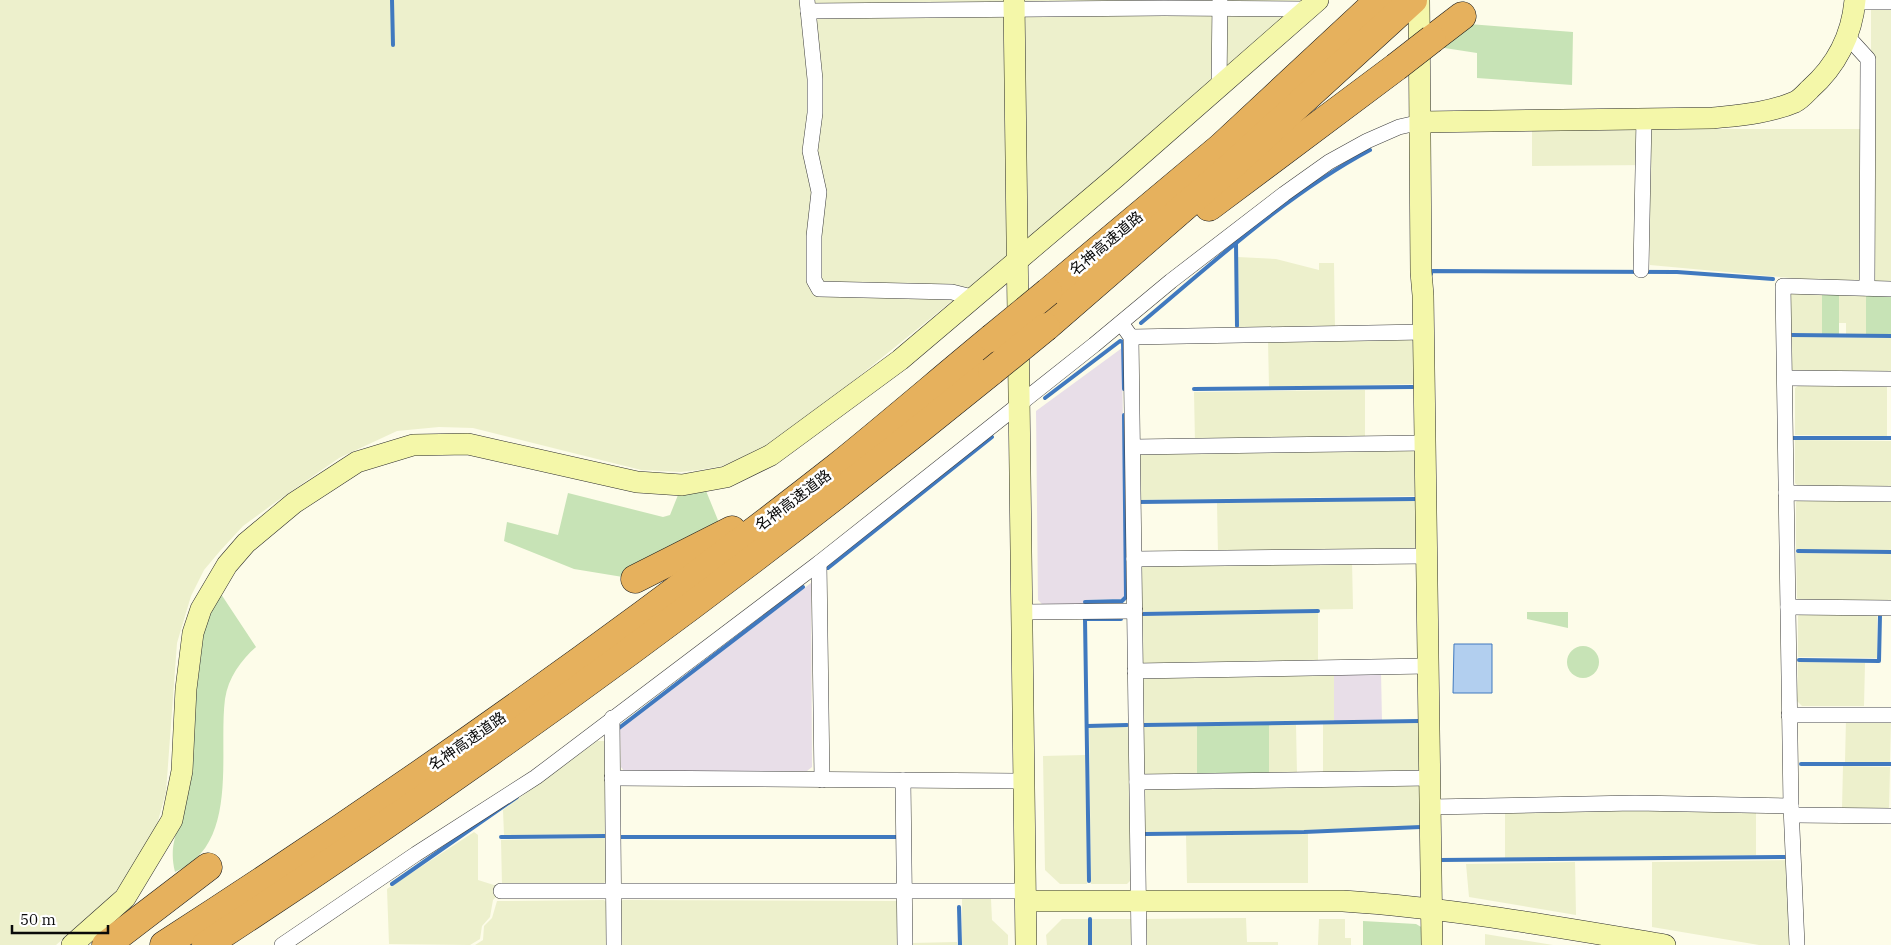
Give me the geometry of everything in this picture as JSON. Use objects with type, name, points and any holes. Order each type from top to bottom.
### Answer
[{"type":"highway","name":"名神高速道路","points":[[206,945],[395,820],[547,713],[897,449],[1046,327],[1147,237],[1228,169],[1413,0]]},
{"type":"highway","name":"名神高速道路","points":[[164,945],[394,793],[658,603],[838,466],[1221,146],[1378,2]]},
{"type":"highway","points":[[1147,237],[1188,223],[1462,16]]},
{"type":"highway","points":[[635,579],[724,535],[794,484],[838,466]]},
{"type":"highway","points":[[106,945],[208,867]]},
{"type":"street","points":[[1419,0],[1421,272],[1424,332],[1432,945]]},
{"type":"street","points":[[282,945],[416,854],[536,777],[819,563],[1121,322],[1284,194],[1329,162],[1399,127],[1421,122],[1713,118],[1760,112],[1797,101],[1824,77],[1840,53],[1854,20],[1855,1],[1891,2]]},
{"type":"street","points":[[1219,88],[1220,4]]},
{"type":"street","points":[[972,297],[952,292],[820,289],[814,280],[814,236],[819,192],[810,151],[815,112],[815,79],[808,5],[1313,5]]},
{"type":"street","points":[[1014,5],[1026,945]]},
{"type":"street","points":[[72,945],[125,898],[172,820],[182,771],[186,689],[193,633],[201,609],[227,565],[246,543],[294,503],[357,462],[421,444],[468,444],[637,482],[682,485],[726,477],[771,455],[900,360],[1219,88],[1313,5]]},
{"type":"street","points":[[1847,36],[1868,59],[1867,288]]},
{"type":"street","points":[[1641,270],[1644,118]]},
{"type":"street","points":[[1797,945],[1789,715],[1783,286],[1891,289]]},
{"type":"street","points":[[1121,322],[1132,337],[1139,945]]},
{"type":"street","points":[[1132,337],[1424,332]]},
{"type":"street","points":[[1785,378],[1891,380]]},
{"type":"street","points":[[1133,447],[1425,443]]},
{"type":"street","points":[[1786,493],[1891,494]]},
{"type":"street","points":[[1134,559],[1426,556]]},
{"type":"street","points":[[819,563],[822,780]]},
{"type":"street","points":[[1788,607],[1891,608]]},
{"type":"street","points":[[1022,612],[1135,612]]},
{"type":"street","points":[[1135,670],[1428,666]]},
{"type":"street","points":[[1789,715],[1891,715]]},
{"type":"street","points":[[612,718],[614,945]]},
{"type":"street","points":[[612,778],[1024,781]]},
{"type":"street","points":[[1136,782],[1429,778]]},
{"type":"street","points":[[903,780],[906,945]]},
{"type":"street","points":[[1430,807],[1635,803],[1891,816]]},
{"type":"street","points":[[501,891],[905,891],[1138,901],[1343,901],[1431,908],[1665,945]]},
{"type":"shaded area","points":[[1122,348],[1125,597],[1122,599],[1084,600],[1084,605],[1043,605],[1038,600],[1036,411]]},
{"type":"shaded area","points":[[811,583],[812,767],[807,771],[624,771],[621,767],[620,727]]},
{"type":"shaded area","points":[[1381,672],[1382,721],[1334,721],[1334,673]]},
{"type":"green space","points":[[0,0],[1302,0],[1160,133],[853,381],[756,453],[722,466],[699,470],[681,472],[641,470],[473,428],[439,427],[397,431],[339,458],[273,504],[243,526],[220,551],[204,570],[191,596],[177,643],[166,792],[155,832],[136,867],[109,899],[56,945],[0,945]]},
{"type":"green space","points":[[1871,0],[1891,0],[1891,284],[1856,284],[1650,265],[1650,165],[1532,166],[1532,129],[1871,129]]},
{"type":"green space","points":[[1469,24],[1573,32],[1572,85],[1477,78],[1477,53],[1438,47]]},
{"type":"green space","points":[[1238,257],[1276,259],[1319,270],[1319,263],[1334,263],[1335,328],[1239,329]]},
{"type":"green space","points":[[1794,292],[1822,294],[1822,334],[1791,333],[1791,294]]},
{"type":"green space","points":[[1822,294],[1839,295],[1839,334],[1822,334]]},
{"type":"green space","points":[[1839,295],[1866,296],[1866,334],[1846,334],[1846,323],[1839,323]]},
{"type":"green space","points":[[1866,296],[1891,296],[1891,334],[1866,334]]},
{"type":"green space","points":[[1409,337],[1416,342],[1416,384],[1269,387],[1268,340]]},
{"type":"green space","points":[[1791,337],[1891,338],[1891,374],[1794,373],[1791,370]]},
{"type":"green space","points":[[1798,386],[1887,387],[1887,436],[1795,435],[1795,388]]},
{"type":"green space","points":[[1365,390],[1365,439],[1195,442],[1194,392]]},
{"type":"green space","points":[[1795,440],[1891,441],[1891,489],[1800,488],[1795,483]]},
{"type":"green space","points":[[1414,449],[1418,452],[1418,496],[1138,500],[1137,456],[1142,452]]},
{"type":"green space","points":[[702,481],[724,535],[635,579],[574,569],[504,541],[507,522],[558,535],[568,493],[663,517],[670,515],[682,485]]},
{"type":"green space","points":[[1800,498],[1891,498],[1891,550],[1796,550],[1796,502]]},
{"type":"green space","points":[[1418,500],[1419,544],[1413,551],[1218,553],[1217,503]]},
{"type":"green space","points":[[1796,553],[1891,554],[1891,603],[1801,602],[1797,598]]},
{"type":"green space","points":[[1352,561],[1353,609],[1139,612],[1139,570],[1144,564]]},
{"type":"green space","points":[[219,591],[256,647],[236,670],[229,684],[225,699],[222,796],[218,820],[209,841],[196,859],[175,872],[173,846],[180,821],[197,646]]},
{"type":"green space","points":[[1527,612],[1568,612],[1568,628],[1527,619]]},
{"type":"green space","points":[[1802,612],[1877,613],[1877,658],[1798,657],[1798,616]]},
{"type":"green space","points":[[1318,613],[1318,662],[1144,665],[1140,662],[1139,616]]},
{"type":"green space","points":[[1583,646],[1594,651],[1599,662],[1594,673],[1583,678],[1572,673],[1567,662],[1572,651]]},
{"type":"green space","points":[[1798,662],[1865,663],[1864,706],[1802,706],[1797,701]]},
{"type":"green space","points":[[1334,673],[1334,720],[1140,723],[1140,680],[1147,675]]},
{"type":"green space","points":[[1846,719],[1891,720],[1890,762],[1845,762]]},
{"type":"green space","points":[[1421,723],[1419,772],[1323,774],[1323,724]]},
{"type":"green space","points":[[1269,725],[1296,725],[1297,774],[1269,774]]},
{"type":"green space","points":[[1269,725],[1269,774],[1197,775],[1197,726]]},
{"type":"green space","points":[[1131,726],[1132,879],[1127,884],[1091,884],[1089,727]]},
{"type":"green space","points":[[1197,726],[1197,775],[1145,776],[1141,772],[1140,727]]},
{"type":"green space","points":[[597,741],[606,741],[607,834],[504,835],[503,810]]},
{"type":"green space","points":[[1085,755],[1087,884],[1060,884],[1045,870],[1043,756]]},
{"type":"green space","points":[[1843,766],[1890,767],[1889,810],[1842,809]]},
{"type":"green space","points":[[1418,783],[1422,786],[1422,826],[1143,832],[1142,792],[1147,786]]},
{"type":"green space","points":[[1635,810],[1756,813],[1756,855],[1505,858],[1505,811]]},
{"type":"green space","points":[[474,832],[478,835],[478,880],[497,886],[497,896],[493,900],[490,917],[482,926],[480,939],[470,945],[389,944],[387,889]]},
{"type":"green space","points":[[1308,833],[1308,883],[1187,883],[1186,835]]},
{"type":"green space","points":[[607,838],[608,879],[604,883],[502,885],[501,840]]},
{"type":"green space","points":[[1791,860],[1792,945],[1759,945],[1652,927],[1652,862]]},
{"type":"green space","points":[[1575,862],[1576,915],[1469,897],[1466,864]]},
{"type":"green space","points":[[962,899],[991,899],[992,920],[1008,935],[1008,945],[962,945]]},
{"type":"green space","points":[[604,900],[608,904],[609,945],[475,945],[483,940],[484,926],[492,918],[497,901]]},
{"type":"green space","points":[[621,901],[897,901],[900,945],[622,945]]},
{"type":"green space","points":[[1246,918],[1247,942],[1278,942],[1278,945],[1144,945],[1144,919]]},
{"type":"green space","points":[[1062,919],[1088,919],[1088,945],[1047,945],[1046,935]]},
{"type":"green space","points":[[1092,919],[1133,919],[1133,945],[1092,945]]},
{"type":"green space","points":[[1319,919],[1345,919],[1345,938],[1351,938],[1351,945],[1318,945]]},
{"type":"green space","points":[[1363,921],[1416,924],[1423,928],[1423,945],[1363,945]]},
{"type":"green space","points":[[1485,934],[1553,945],[1485,945]]},
{"type":"green space","points":[[957,942],[958,945],[910,945],[910,943]]},
{"type":"water","points":[[1454,644],[1492,644],[1492,693],[1453,693]]},
{"type":"waterway","points":[[392,0],[393,45]]},
{"type":"waterway","points":[[1141,323],[1223,253],[1280,208],[1309,187],[1370,150]]},
{"type":"waterway","points":[[1236,244],[1237,326]]},
{"type":"waterway","points":[[1431,274],[1431,271],[1677,272],[1773,279]]},
{"type":"waterway","points":[[1791,335],[1891,336]]},
{"type":"waterway","points":[[1045,398],[1120,341],[1123,342],[1124,389]]},
{"type":"waterway","points":[[1194,389],[1413,387]]},
{"type":"waterway","points":[[1085,602],[1122,601],[1126,597],[1124,415]]},
{"type":"waterway","points":[[828,568],[992,437]]},
{"type":"waterway","points":[[1793,438],[1891,438]]},
{"type":"waterway","points":[[1138,502],[1415,499]]},
{"type":"waterway","points":[[1798,551],[1891,552]]},
{"type":"waterway","points":[[619,728],[803,587]]},
{"type":"waterway","points":[[1142,614],[1318,611]]},
{"type":"waterway","points":[[1799,660],[1879,661],[1880,615]]},
{"type":"waterway","points":[[1089,881],[1085,619],[1121,619]]},
{"type":"waterway","points":[[1144,725],[1419,721]]},
{"type":"waterway","points":[[1087,726],[1127,725]]},
{"type":"waterway","points":[[1801,764],[1891,764]]},
{"type":"waterway","points":[[392,884],[517,797]]},
{"type":"waterway","points":[[1145,834],[1304,832],[1421,827]]},
{"type":"waterway","points":[[501,837],[605,836]]},
{"type":"waterway","points":[[619,837],[896,837]]},
{"type":"waterway","points":[[1440,860],[1786,857]]},
{"type":"waterway","points":[[959,907],[960,945]]},
{"type":"waterway","points":[[1090,919],[1090,945]]}]
